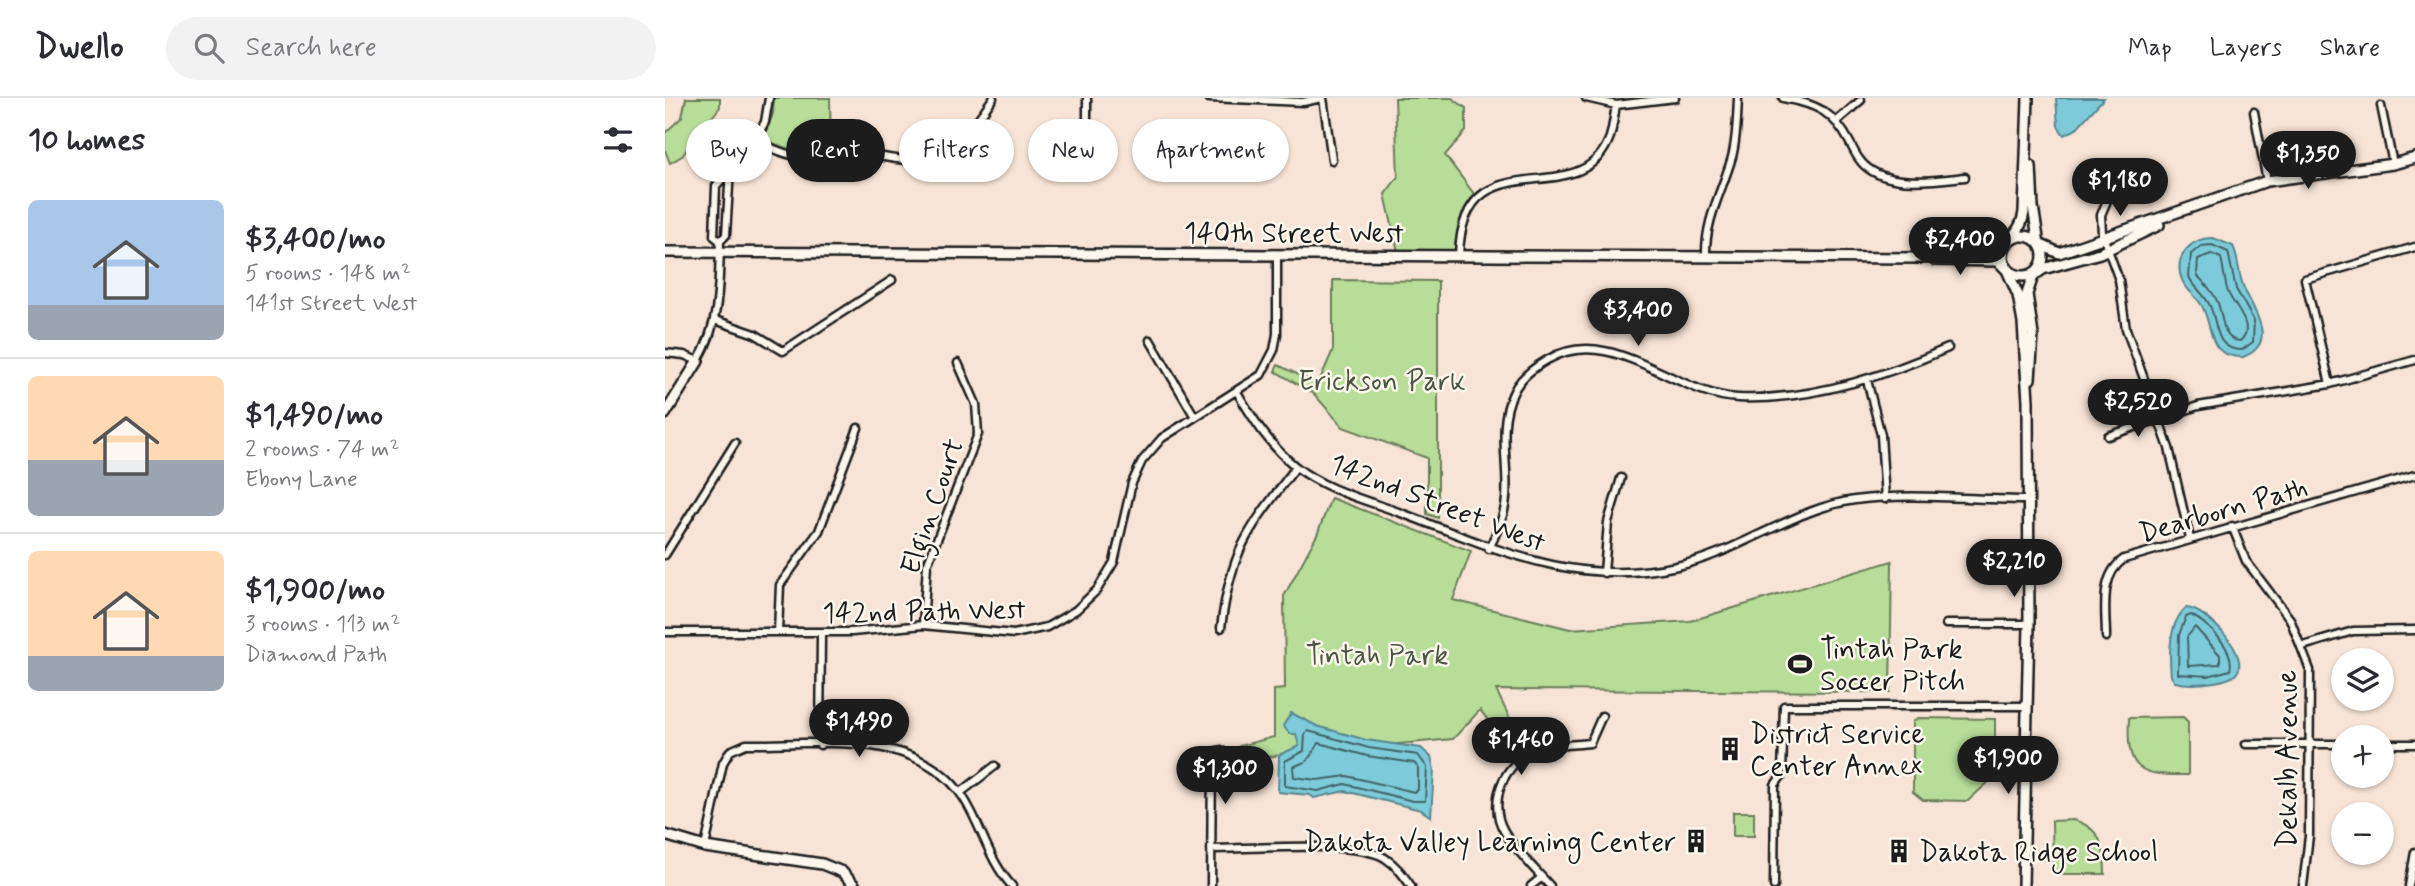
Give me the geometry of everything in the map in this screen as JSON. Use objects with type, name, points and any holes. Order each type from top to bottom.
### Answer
[{"type":"street","points":[[766,119],[769,98]]},
{"type":"street","points":[[772,148],[799,159],[850,153],[911,161],[943,152],[970,132],[993,98]]},
{"type":"street","points":[[1087,98],[1087,119]]},
{"type":"street","points":[[1209,98],[1303,102],[1322,98],[1332,160]]},
{"type":"street","points":[[1587,98],[1615,105],[1675,98]]},
{"type":"street","points":[[1706,256],[1708,222],[1734,146],[1738,98]]},
{"type":"street","points":[[1783,98],[1809,103],[1838,120],[1858,157],[1870,170],[1890,178],[1965,177]]},
{"type":"street","points":[[2023,886],[2029,624],[2028,401],[2023,323],[2018,295],[2003,254],[2009,241],[2021,228],[2024,212],[2029,98]]},
{"type":"street","points":[[2028,401],[2033,335],[2027,294],[2042,258],[2033,207],[2029,98]]},
{"type":"street","points":[[1838,120],[1861,100]]},
{"type":"street","points":[[1459,256],[1460,226],[1472,202],[1496,186],[1566,176],[1580,170],[1597,156],[1609,138],[1615,105]]},
{"type":"street","points":[[2381,106],[2393,164]]},
{"type":"street","points":[[2255,112],[2267,181]]},
{"type":"street","points":[[2007,270],[2021,276],[2036,272],[2195,207],[2267,181],[2393,164],[2415,158]]},
{"type":"street","points":[[2122,179],[2111,191],[2101,215],[2105,244],[2119,280],[2126,329],[2159,417],[2190,539]]},
{"type":"street","points":[[720,182],[716,186],[714,236],[720,241]]},
{"type":"street","points":[[720,241],[726,236],[729,182]]},
{"type":"street","points":[[2009,241],[2024,237],[2059,253],[2105,244]]},
{"type":"street","points":[[665,414],[698,361],[715,320],[720,241]]},
{"type":"street","name":"140th Street West","points":[[1922,258],[1972,252],[2009,241]]},
{"type":"street","points":[[2330,384],[2305,279],[2415,247]]},
{"type":"street","name":"140th Street West","points":[[665,253],[1922,258],[1961,262],[1990,259],[1998,261],[2007,270]]},
{"type":"street","name":"142nd Path West","points":[[665,632],[821,633],[923,625],[1014,635],[1047,627],[1076,610],[1097,590],[1114,562],[1132,483],[1142,460],[1161,438],[1261,375],[1274,350],[1277,255]]},
{"type":"street","points":[[715,320],[755,334],[783,351],[892,280]]},
{"type":"street","points":[[1150,340],[1195,417]]},
{"type":"street","points":[[1489,549],[1506,499],[1505,419],[1513,393],[1527,375],[1555,355],[1588,348],[1615,353],[1696,389],[1734,398],[1773,398],[1867,380],[1948,348]]},
{"type":"street","points":[[665,353],[684,355],[698,361]]},
{"type":"street","points":[[2108,436],[2197,406],[2330,384],[2415,360]]},
{"type":"street","name":"Elgin Court","points":[[923,625],[927,565],[978,434],[976,404],[958,363]]},
{"type":"street","points":[[1867,380],[1881,435],[1885,499]]},
{"type":"street","name":"142nd Street West","points":[[1237,392],[1266,438],[1296,467],[1331,487],[1489,549],[1541,565],[1604,573],[1679,566],[1735,549],[1835,504],[1855,500],[2029,500]]},
{"type":"street","points":[[778,632],[780,585],[819,531],[858,428]]},
{"type":"street","points":[[665,555],[735,443]]},
{"type":"street","points":[[1221,628],[1227,581],[1238,549],[1296,467]]},
{"type":"street","name":"Dearborn Path","points":[[2106,637],[2106,582],[2113,567],[2124,559],[2415,475]]},
{"type":"street","points":[[1604,573],[1608,522],[1621,478]]},
{"type":"street","name":"Dekalb Avenue","points":[[2232,526],[2246,561],[2291,620],[2310,670],[2308,850],[2303,886]]},
{"type":"street","points":[[1946,624],[2029,624]]},
{"type":"street","points":[[2303,646],[2353,631],[2415,630]]},
{"type":"street","points":[[820,745],[821,633]]},
{"type":"street","points":[[1774,886],[1775,785],[1782,775],[1784,706],[2027,706]]},
{"type":"street","points":[[1550,886],[1504,831],[1498,813],[1499,793],[1508,771],[1522,758],[1537,750],[1590,743],[1602,716]]},
{"type":"street","points":[[705,847],[723,763],[730,751],[746,744],[871,745],[901,751],[935,768],[960,793],[974,815],[989,853],[1012,886]]},
{"type":"street","points":[[2246,744],[2331,744]]},
{"type":"street","points":[[2394,744],[2415,744]]},
{"type":"street","points":[[1211,886],[1212,752],[1221,750]]},
{"type":"street","points":[[960,793],[995,766]]},
{"type":"street","points":[[665,835],[705,847],[822,864],[842,872],[855,886]]},
{"type":"street","points":[[1211,849],[1356,849],[1383,857],[1401,870],[1411,886]]},
{"type":"street","points":[[2409,886],[2415,852]]},
{"type":"street","points":[[1531,886],[1542,877]]},
{"type":"green space","points":[[686,98],[720,98],[720,107],[711,119],[686,119],[686,151],[670,163],[665,150],[665,133],[682,117]]},
{"type":"green space","points":[[774,98],[830,98],[830,119],[786,119],[786,148],[772,143]]},
{"type":"green space","points":[[1395,98],[1452,98],[1466,108],[1466,131],[1445,155],[1477,198],[1459,244],[1459,256],[1399,256],[1385,194],[1398,177]]},
{"type":"green space","name":"Erickson Park","points":[[1333,280],[1438,281],[1438,518],[1427,514],[1427,458],[1343,427],[1314,394],[1275,371],[1278,365],[1318,384],[1333,350]]},
{"type":"green space","name":"Tintah Park","points":[[1331,498],[1471,551],[1453,600],[1570,629],[1690,621],[1892,561],[1890,692],[1496,690],[1523,745],[1513,751],[1480,710],[1453,739],[1279,755],[1236,763],[1239,746],[1274,737],[1274,690],[1285,689],[1284,596],[1317,535]]},
{"type":"green space","points":[[2183,717],[2188,722],[2188,775],[2157,774],[2139,766],[2130,749],[2129,718]]},
{"type":"green space","points":[[1918,718],[1995,719],[1995,776],[1968,801],[1923,800],[1913,792],[1913,722]]},
{"type":"green space","points":[[1733,812],[1754,812],[1754,836],[1733,836]]},
{"type":"green space","points":[[2073,820],[2095,833],[2102,847],[2105,874],[2058,874],[2053,869],[2052,821]]},
{"type":"water","points":[[2056,98],[2104,98],[2075,130],[2064,135],[2058,126]]},
{"type":"water","points":[[2213,238],[2233,246],[2242,283],[2261,326],[2260,344],[2243,357],[2231,356],[2217,348],[2203,308],[2185,286],[2180,274],[2181,258],[2185,251],[2197,242]]},
{"type":"water","points":[[2186,608],[2205,616],[2233,646],[2239,667],[2233,677],[2205,683],[2175,682],[2171,676],[2171,640],[2176,622]]},
{"type":"water","points":[[1291,713],[1317,726],[1366,740],[1421,748],[1431,757],[1434,769],[1431,817],[1421,810],[1345,791],[1314,798],[1310,795],[1278,792],[1279,755],[1299,746],[1296,734],[1290,734],[1283,726]]},
{"type":"place","name":"Tintah Park Soccer Pitch","points":[[1800,664]]},
{"type":"place","name":"District Service Center Annex","points":[[1730,749]]},
{"type":"place","name":"Dakota Valley Learning Center","points":[[1696,841]]},
{"type":"place","name":"Dakota Ridge School","points":[[1899,851]]}]
